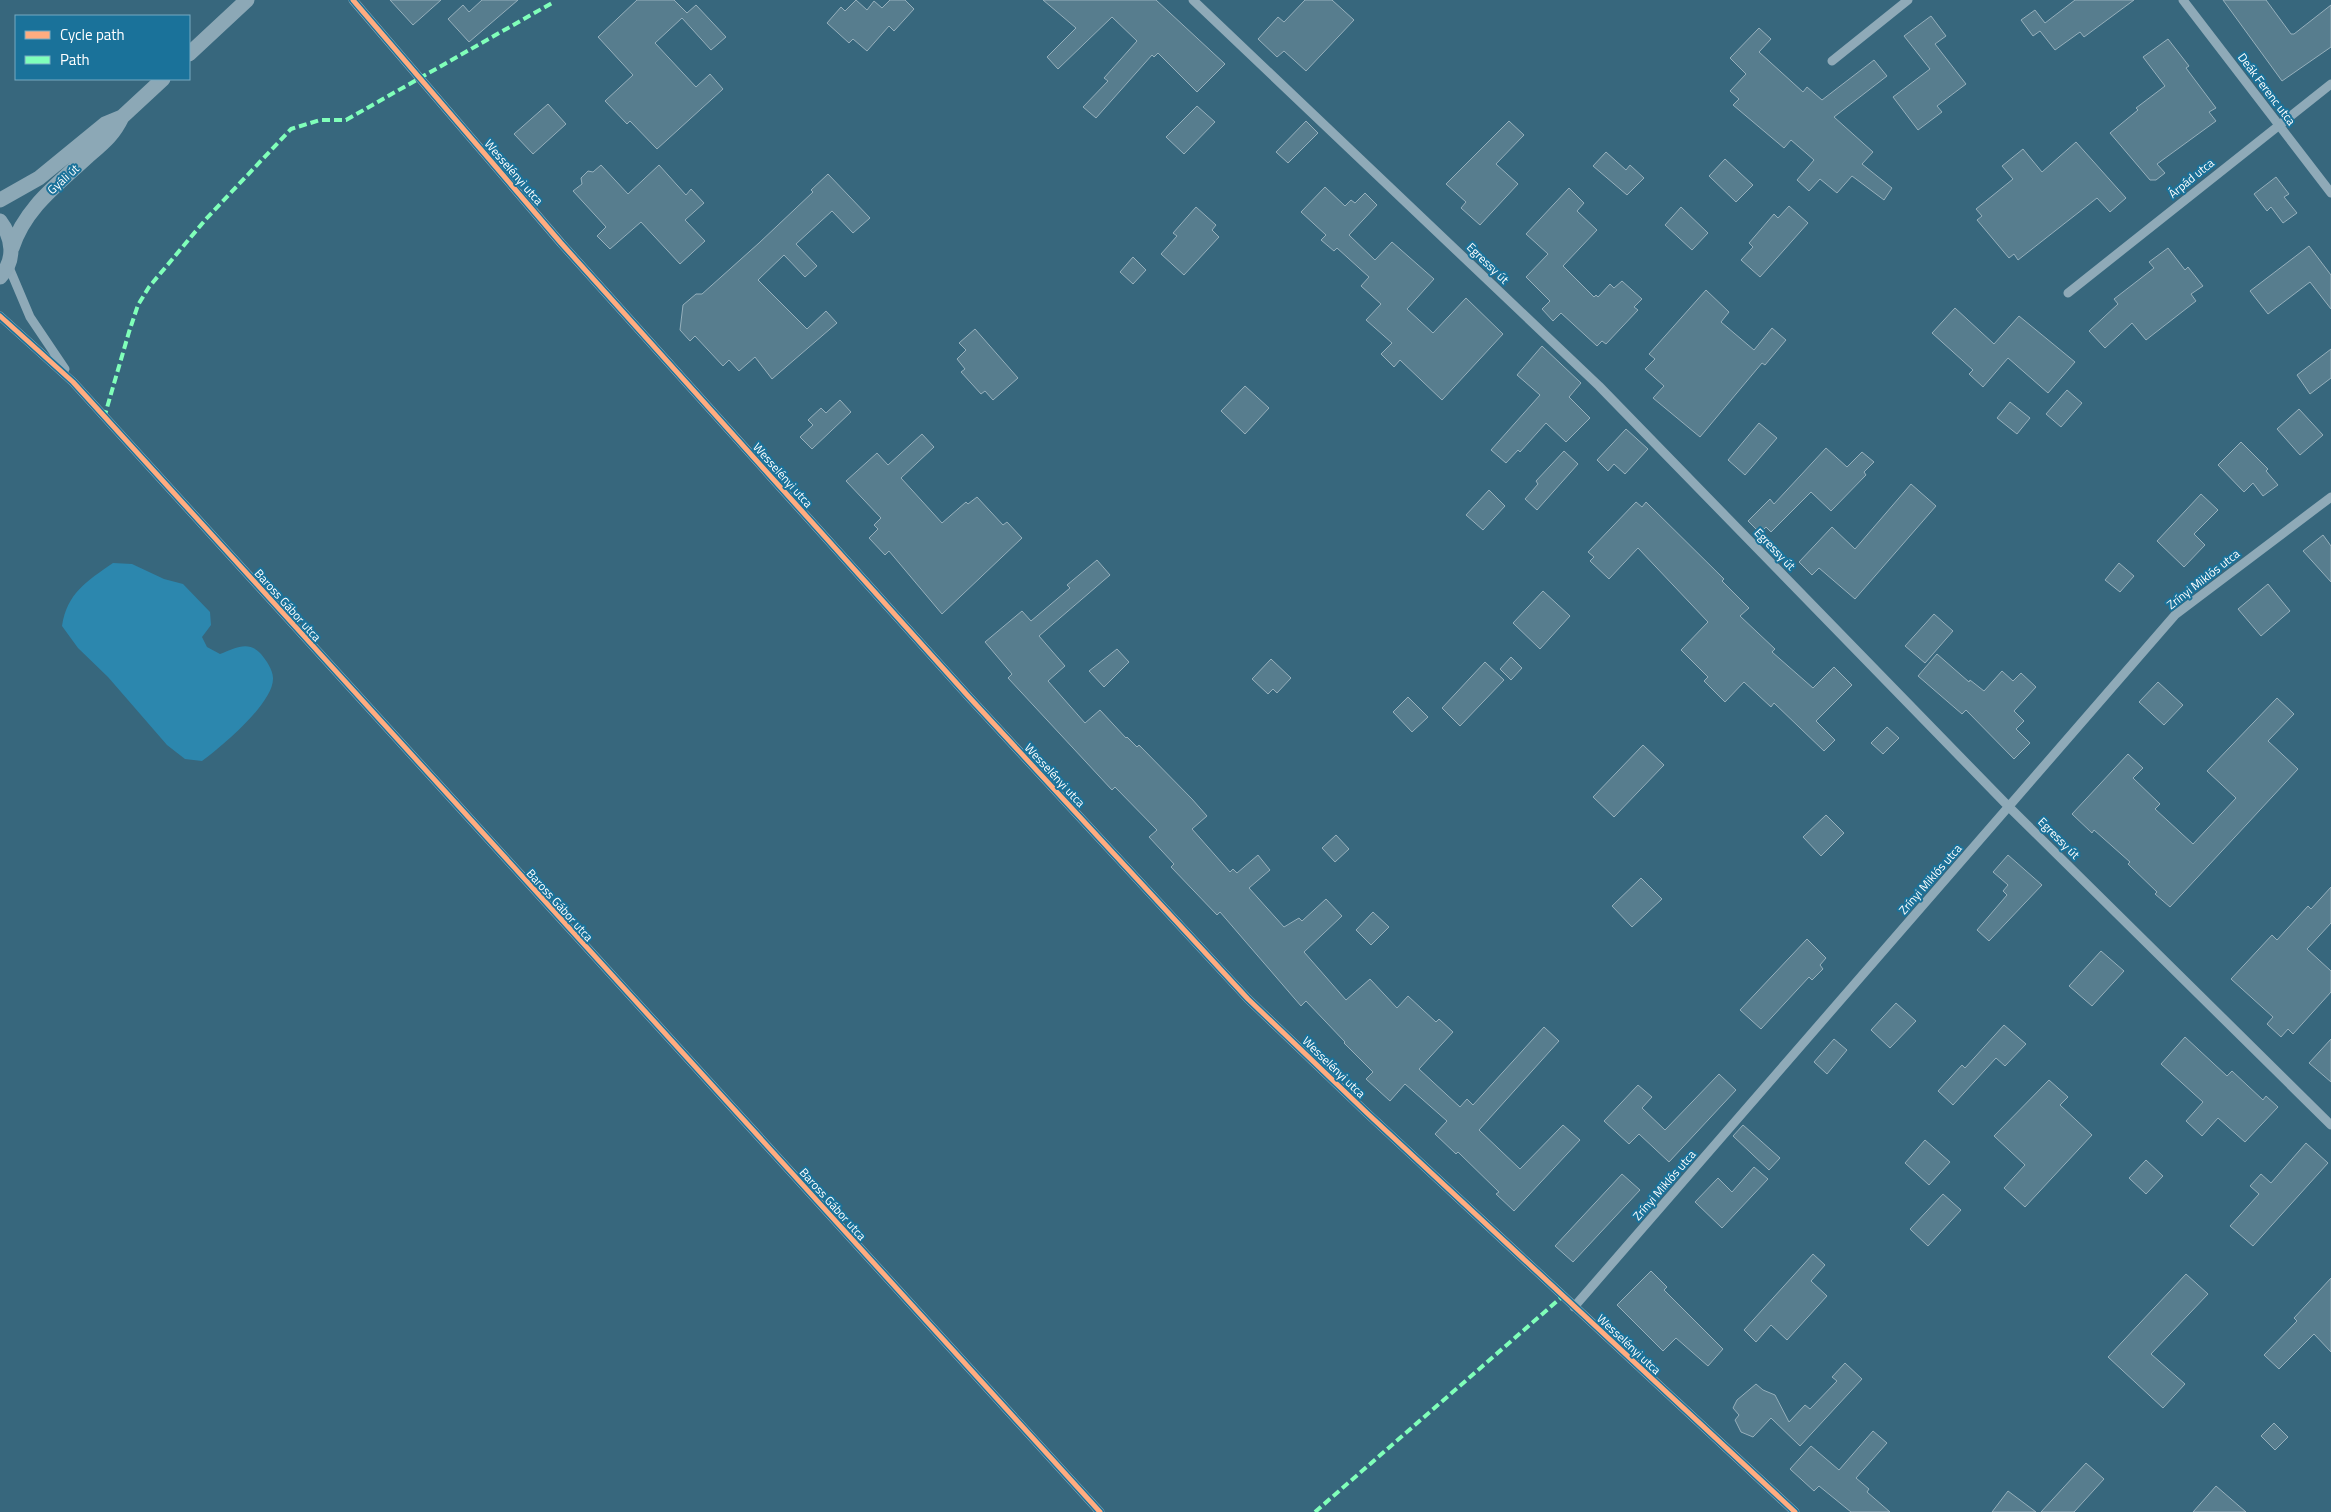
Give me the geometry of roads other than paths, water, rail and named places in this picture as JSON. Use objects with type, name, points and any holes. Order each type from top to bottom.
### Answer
[{"type":"main road","points":[[190,53],[247,0]]},
{"type":"main road","name":"Gyáli út","points":[[0,200],[39,178],[105,124],[122,117],[162,80]]},
{"type":"main road","name":"Gyáli út","points":[[4,271],[12,248],[28,214],[48,193],[114,134],[122,117]]},
{"type":"main road","points":[[0,221],[6,228],[12,248]]},
{"type":"street","name":"Wesselényi utca","points":[[353,0],[561,243],[969,697],[1248,999],[1574,1307],[1795,1512]]},
{"type":"street","name":"Egressy út","points":[[1193,0],[1599,386],[2009,806],[2331,1124]]},
{"type":"street","points":[[1832,61],[1908,0]]},
{"type":"street","name":"Deák Ferenc utca","points":[[2183,0],[2331,194]]},
{"type":"street","name":"Árpád utca","points":[[2068,293],[2278,124],[2331,84]]},
{"type":"street","name":"Baross Gábor utca","points":[[4,271],[30,317],[73,382]]},
{"type":"street","name":"Baross Gábor utca","points":[[0,316],[73,382],[1100,1512]]},
{"type":"street","name":"Zrínyi Miklós utca","points":[[1574,1307],[2175,615],[2331,497]]}]
